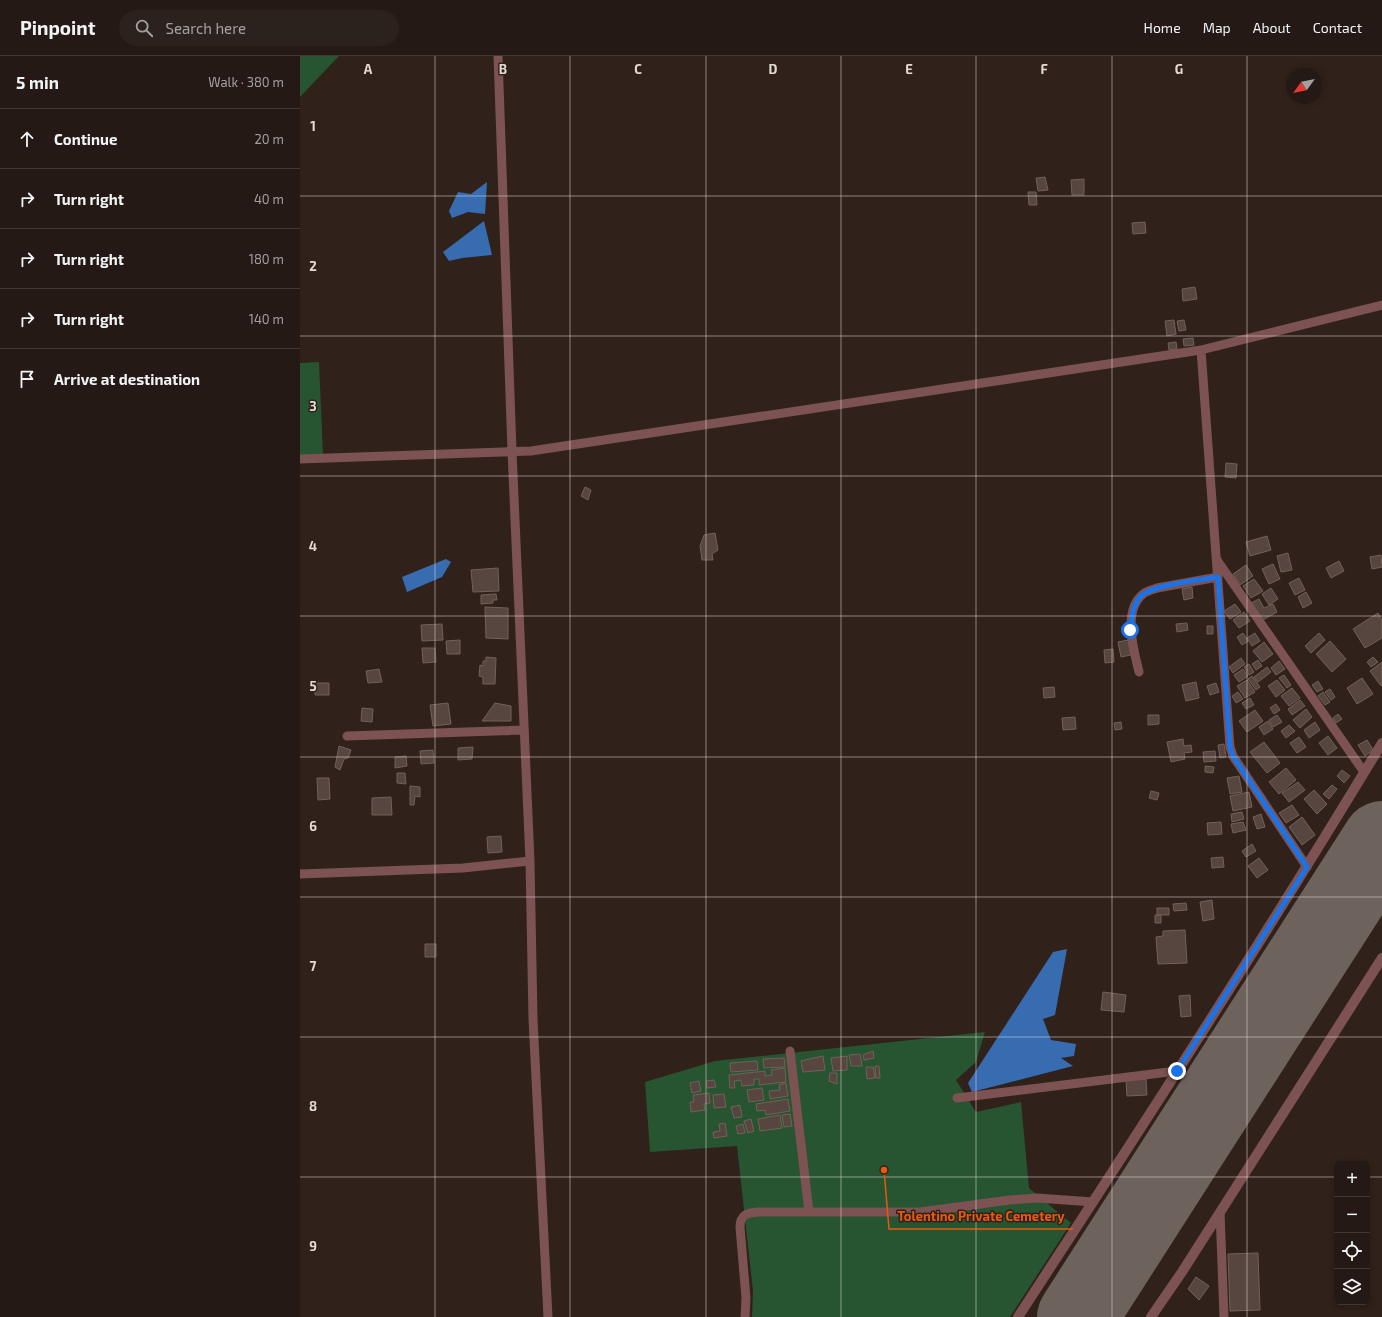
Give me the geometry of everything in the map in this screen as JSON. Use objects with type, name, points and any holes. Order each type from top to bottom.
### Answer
[{"type":"street","points":[[498,56],[512,451],[530,862],[532,1019],[548,1317]]},
{"type":"street","points":[[300,459],[512,451],[554,447],[1201,350],[1382,305]]},
{"type":"street","points":[[1201,350],[1230,747],[1233,756],[1307,867]]},
{"type":"street","points":[[1217,560],[1364,772]]},
{"type":"street","points":[[1139,672],[1130,630],[1133,611],[1140,597],[1148,591],[1157,588],[1218,577]]},
{"type":"street","points":[[347,736],[524,730]]},
{"type":"street","points":[[1018,1317],[1094,1202],[1307,867],[1382,743]]},
{"type":"street","points":[[300,874],[463,868],[530,862]]},
{"type":"street","points":[[1151,1317],[1182,1272],[1382,958]]},
{"type":"street","points":[[790,1051],[810,1212]]},
{"type":"street","points":[[957,1098],[1177,1071]]},
{"type":"street","points":[[745,1317],[746,1298],[740,1227],[742,1218],[746,1214],[757,1212],[920,1212],[1010,1200],[1037,1198],[1094,1202]]},
{"type":"street","points":[[1220,1212],[1224,1317]]},
{"type":"green space","points":[[300,56],[339,56],[300,97]]},
{"type":"green space","points":[[319,362],[323,455],[300,456],[300,363]]},
{"type":"green space","points":[[985,1032],[976,1062],[956,1080],[976,1112],[1021,1102],[1029,1188],[1071,1223],[1010,1317],[752,1317],[753,1291],[737,1146],[650,1152],[645,1082],[715,1061]]},
{"type":"water","points":[[487,182],[485,214],[468,212],[452,218],[449,211],[458,192],[471,194]]},
{"type":"water","points":[[484,221],[492,255],[449,261],[443,252]]},
{"type":"water","points":[[446,559],[451,562],[442,577],[407,592],[402,577]]},
{"type":"water","points":[[1067,949],[1055,1015],[1043,1019],[1051,1040],[1076,1044],[1074,1056],[1061,1058],[1073,1066],[972,1092],[968,1083],[1053,952]]},
{"type":"building","points":[[1045,177],[1048,190],[1038,191],[1036,178]]},
{"type":"building","points":[[1084,179],[1084,195],[1072,195],[1071,180]]},
{"type":"building","points":[[1028,192],[1036,192],[1037,205],[1029,205]]},
{"type":"building","points":[[1145,222],[1146,233],[1133,234],[1132,223]]},
{"type":"building","points":[[1195,287],[1197,299],[1183,301],[1182,289]]},
{"type":"building","points":[[1174,320],[1176,334],[1167,336],[1165,321]]},
{"type":"building","points":[[1184,320],[1186,330],[1179,331],[1177,321]]},
{"type":"building","points":[[1193,338],[1194,345],[1184,346],[1183,339]]},
{"type":"building","points":[[1176,342],[1177,349],[1169,350],[1168,343]]},
{"type":"building","points":[[1226,463],[1237,464],[1236,478],[1225,477]]},
{"type":"building","points":[[585,487],[591,490],[588,500],[581,496]]},
{"type":"building","points":[[715,533],[718,550],[712,554],[713,560],[702,560],[700,546],[704,535]]},
{"type":"building","points":[[1267,536],[1271,550],[1250,556],[1246,542]]},
{"type":"building","points":[[1288,553],[1292,570],[1281,572],[1277,556]]},
{"type":"building","points":[[1381,555],[1382,567],[1372,569],[1370,557]]},
{"type":"building","points":[[1339,561],[1344,571],[1331,578],[1326,568]]},
{"type":"building","points":[[1273,564],[1280,579],[1269,584],[1262,569]]},
{"type":"building","points":[[1246,565],[1253,576],[1240,585],[1233,574]]},
{"type":"building","points":[[498,568],[499,591],[473,592],[471,570]]},
{"type":"building","points":[[1299,578],[1305,590],[1295,595],[1289,583]]},
{"type":"building","points":[[1254,579],[1263,591],[1251,598],[1243,586]]},
{"type":"building","points":[[1192,587],[1193,598],[1184,600],[1182,589]]},
{"type":"building","points":[[1271,588],[1278,599],[1269,605],[1262,594]]},
{"type":"building","points":[[1306,592],[1312,603],[1303,608],[1298,597]]},
{"type":"building","points":[[496,594],[497,600],[493,600],[493,603],[481,604],[481,595]]},
{"type":"building","points":[[1259,599],[1264,608],[1273,604],[1277,612],[1261,621],[1251,603]]},
{"type":"building","points":[[1235,604],[1241,612],[1230,619],[1224,611]]},
{"type":"building","points":[[485,607],[508,608],[508,639],[486,638]]},
{"type":"building","points":[[1244,612],[1250,621],[1239,628],[1233,620]]},
{"type":"building","points":[[1378,613],[1382,620],[1382,638],[1365,648],[1353,629]]},
{"type":"building","points":[[1187,623],[1188,630],[1177,632],[1176,624]]},
{"type":"building","points":[[442,624],[443,640],[422,641],[421,625]]},
{"type":"building","points":[[1207,626],[1213,626],[1213,634],[1207,634]]},
{"type":"building","points":[[1243,633],[1248,641],[1242,645],[1237,637]]},
{"type":"building","points":[[1255,633],[1260,641],[1252,646],[1247,638]]},
{"type":"building","points":[[1319,633],[1325,640],[1311,653],[1305,646]]},
{"type":"building","points":[[460,640],[460,654],[447,654],[446,641]]},
{"type":"building","points":[[1128,640],[1131,655],[1121,657],[1118,642]]},
{"type":"building","points":[[1330,641],[1346,659],[1332,672],[1316,654]]},
{"type":"building","points":[[1264,642],[1273,654],[1262,662],[1253,651]]},
{"type":"building","points":[[422,648],[435,648],[436,662],[423,663]]},
{"type":"building","points":[[1113,649],[1114,662],[1105,663],[1104,650]]},
{"type":"building","points":[[486,657],[496,658],[495,684],[483,684],[483,677],[479,676],[480,665],[483,666],[483,661],[486,661]]},
{"type":"building","points":[[1373,657],[1378,662],[1371,667],[1367,662]]},
{"type":"building","points":[[1241,658],[1245,664],[1233,673],[1229,667]]},
{"type":"building","points":[[1258,660],[1262,666],[1256,670],[1252,664]]},
{"type":"building","points":[[1279,661],[1285,669],[1276,675],[1271,668]]},
{"type":"building","points":[[1382,662],[1382,685],[1381,686],[1370,671]]},
{"type":"building","points":[[1249,664],[1254,672],[1249,675],[1244,667]]},
{"type":"building","points":[[1267,667],[1271,672],[1258,682],[1254,677]]},
{"type":"building","points":[[379,669],[382,682],[368,683],[366,671]]},
{"type":"building","points":[[1243,669],[1248,676],[1239,682],[1234,675]]},
{"type":"building","points":[[1284,675],[1291,685],[1287,688],[1279,678]]},
{"type":"building","points":[[1252,676],[1260,687],[1256,690],[1248,679]]},
{"type":"building","points":[[1362,678],[1373,694],[1357,704],[1347,688]]},
{"type":"building","points":[[1247,680],[1255,692],[1245,698],[1237,686]]},
{"type":"building","points":[[1277,680],[1285,690],[1276,697],[1268,686]]},
{"type":"building","points":[[1318,681],[1323,689],[1317,692],[1312,685]]},
{"type":"building","points":[[1196,682],[1199,698],[1186,701],[1182,685]]},
{"type":"building","points":[[315,683],[329,683],[329,695],[315,695]]},
{"type":"building","points":[[1216,683],[1219,692],[1210,695],[1207,686]]},
{"type":"building","points":[[1054,687],[1055,697],[1044,698],[1043,688]]},
{"type":"building","points":[[1292,688],[1300,698],[1289,706],[1281,696]]},
{"type":"building","points":[[1330,689],[1335,697],[1331,700],[1325,692]]},
{"type":"building","points":[[1238,692],[1243,699],[1236,703],[1232,696]]},
{"type":"building","points":[[1323,692],[1330,702],[1325,705],[1318,696]]},
{"type":"building","points":[[1250,698],[1254,705],[1246,709],[1242,703]]},
{"type":"building","points":[[1300,700],[1305,706],[1292,715],[1288,709]]},
{"type":"building","points":[[448,703],[451,724],[433,726],[430,705]]},
{"type":"building","points":[[495,703],[511,706],[511,721],[482,721]]},
{"type":"building","points":[[1276,704],[1280,710],[1274,714],[1270,708]]},
{"type":"building","points":[[362,708],[373,709],[372,722],[361,721]]},
{"type":"building","points":[[1306,709],[1312,717],[1300,728],[1293,720]]},
{"type":"building","points":[[1255,710],[1263,721],[1247,732],[1239,721]]},
{"type":"building","points":[[1338,714],[1342,719],[1336,723],[1333,718]]},
{"type":"building","points":[[1148,715],[1159,715],[1159,724],[1148,725]]},
{"type":"building","points":[[1277,715],[1282,722],[1273,727],[1269,720]]},
{"type":"building","points":[[1075,717],[1076,729],[1063,730],[1062,718]]},
{"type":"building","points":[[1268,721],[1273,729],[1264,735],[1259,727]]},
{"type":"building","points":[[1121,722],[1122,729],[1115,730],[1114,723]]},
{"type":"building","points":[[1315,722],[1320,730],[1309,738],[1304,730]]},
{"type":"building","points":[[1289,725],[1295,731],[1286,738],[1281,731]]},
{"type":"building","points":[[1328,736],[1337,748],[1328,755],[1319,743]]},
{"type":"building","points":[[1299,737],[1306,747],[1297,753],[1290,743]]},
{"type":"building","points":[[1183,739],[1184,746],[1191,745],[1192,752],[1184,753],[1185,759],[1171,762],[1167,742]]},
{"type":"building","points":[[1367,740],[1373,750],[1365,756],[1358,745]]},
{"type":"building","points":[[1264,742],[1280,763],[1267,773],[1250,752]]},
{"type":"building","points":[[1224,744],[1226,757],[1220,758],[1218,745]]},
{"type":"building","points":[[339,746],[351,750],[348,758],[344,759],[340,770],[335,767]]},
{"type":"building","points":[[473,747],[472,759],[458,760],[458,748]]},
{"type":"building","points":[[433,750],[434,763],[421,764],[420,751]]},
{"type":"building","points":[[1215,751],[1216,761],[1204,762],[1203,752]]},
{"type":"building","points":[[406,756],[407,766],[395,768],[395,757]]},
{"type":"building","points":[[1205,766],[1214,767],[1213,773],[1205,772]]},
{"type":"building","points":[[1286,768],[1296,780],[1279,794],[1269,782]]},
{"type":"building","points":[[1342,770],[1350,776],[1344,783],[1337,776]]},
{"type":"building","points":[[397,773],[405,773],[406,784],[397,783]]},
{"type":"building","points":[[1239,776],[1242,792],[1230,794],[1227,778]]},
{"type":"building","points":[[317,778],[329,778],[330,799],[318,800]]},
{"type":"building","points":[[1298,782],[1305,790],[1289,802],[1282,793]]},
{"type":"building","points":[[1332,785],[1337,789],[1329,799],[1323,794]]},
{"type":"building","points":[[410,786],[420,787],[420,797],[415,796],[414,805],[410,805]]},
{"type":"building","points":[[1314,790],[1327,804],[1317,814],[1304,799]]},
{"type":"building","points":[[1151,791],[1159,793],[1157,800],[1149,798]]},
{"type":"building","points":[[1249,792],[1252,807],[1233,811],[1230,796]]},
{"type":"building","points":[[391,797],[392,815],[372,815],[372,798]]},
{"type":"building","points":[[1292,805],[1299,815],[1286,823],[1279,813]]},
{"type":"building","points":[[1242,812],[1244,819],[1232,822],[1231,814]]},
{"type":"building","points":[[1261,814],[1265,827],[1257,829],[1253,817]]},
{"type":"building","points":[[1302,817],[1315,835],[1302,845],[1289,827]]},
{"type":"building","points":[[1221,822],[1222,834],[1208,835],[1207,823]]},
{"type":"building","points":[[1243,822],[1246,830],[1233,833],[1231,824]]},
{"type":"building","points":[[501,836],[502,852],[488,853],[487,837]]},
{"type":"building","points":[[1252,844],[1256,851],[1246,857],[1242,851]]},
{"type":"building","points":[[1223,857],[1224,867],[1212,868],[1211,858]]},
{"type":"building","points":[[1259,858],[1268,870],[1257,878],[1248,866]]},
{"type":"building","points":[[1212,900],[1214,919],[1203,921],[1200,902]]},
{"type":"building","points":[[1186,903],[1187,910],[1174,911],[1173,904]]},
{"type":"building","points":[[1157,908],[1169,908],[1169,915],[1157,915]]},
{"type":"building","points":[[1155,915],[1161,915],[1161,923],[1155,923]]},
{"type":"building","points":[[1185,930],[1187,963],[1158,964],[1156,937],[1163,936],[1163,931]]},
{"type":"building","points":[[425,944],[436,944],[436,957],[425,957]]},
{"type":"building","points":[[1103,992],[1126,995],[1124,1012],[1101,1010]]},
{"type":"building","points":[[1190,995],[1191,1016],[1181,1017],[1179,996]]},
{"type":"building","points":[[873,1051],[874,1058],[864,1060],[863,1055]]},
{"type":"building","points":[[860,1054],[862,1066],[851,1066],[849,1055]]},
{"type":"building","points":[[823,1056],[825,1070],[803,1072],[801,1061]]},
{"type":"building","points":[[847,1056],[847,1070],[833,1071],[831,1058]]},
{"type":"building","points":[[784,1058],[785,1067],[764,1068],[763,1059]]},
{"type":"building","points":[[757,1061],[758,1070],[731,1072],[730,1063]]},
{"type":"building","points":[[875,1066],[879,1066],[880,1078],[876,1078]]},
{"type":"building","points":[[866,1067],[873,1067],[875,1078],[867,1079]]},
{"type":"building","points":[[785,1068],[786,1082],[759,1085],[759,1079],[754,1079],[754,1085],[742,1086],[741,1080],[734,1081],[735,1088],[730,1088],[729,1075],[765,1071],[765,1076],[772,1075],[771,1070]]},
{"type":"building","points":[[830,1073],[837,1073],[837,1084],[829,1081]]},
{"type":"building","points":[[1146,1079],[1147,1095],[1127,1096],[1126,1081]]},
{"type":"building","points":[[714,1080],[716,1087],[707,1088],[706,1081]]},
{"type":"building","points":[[699,1081],[701,1091],[692,1093],[690,1083]]},
{"type":"building","points":[[786,1083],[788,1096],[770,1099],[769,1091],[780,1090],[779,1085]]},
{"type":"building","points":[[762,1088],[764,1100],[749,1102],[747,1090]]},
{"type":"building","points":[[709,1093],[710,1103],[704,1104],[705,1110],[691,1112],[690,1102],[694,1102],[693,1095]]},
{"type":"building","points":[[724,1094],[726,1107],[714,1108],[713,1095]]},
{"type":"building","points":[[788,1099],[790,1111],[766,1115],[765,1110],[757,1111],[756,1104]]},
{"type":"building","points":[[740,1105],[742,1117],[734,1118],[731,1107]]},
{"type":"building","points":[[790,1114],[792,1126],[784,1127],[782,1115]]},
{"type":"building","points":[[780,1115],[782,1128],[760,1131],[758,1119]]},
{"type":"building","points":[[751,1119],[754,1131],[748,1133],[744,1121]]},
{"type":"building","points":[[725,1123],[727,1136],[714,1138],[713,1132],[720,1131],[719,1124]]},
{"type":"building","points":[[743,1124],[745,1133],[738,1134],[736,1126]]},
{"type":"building","points":[[1258,1253],[1260,1310],[1230,1311],[1228,1254]]},
{"type":"building","points":[[1196,1277],[1209,1286],[1199,1300],[1188,1289]]},
{"type":"runway","points":[[1077,1317],[1382,841]]},
{"type":"place","name":"Tolentino Private Cemetery","points":[[884,1170]]},
{"type":"route","points":[[1130,630],[1133,611],[1137,601],[1148,591],[1218,577],[1228,742],[1231,752],[1307,867],[1177,1071]]}]
